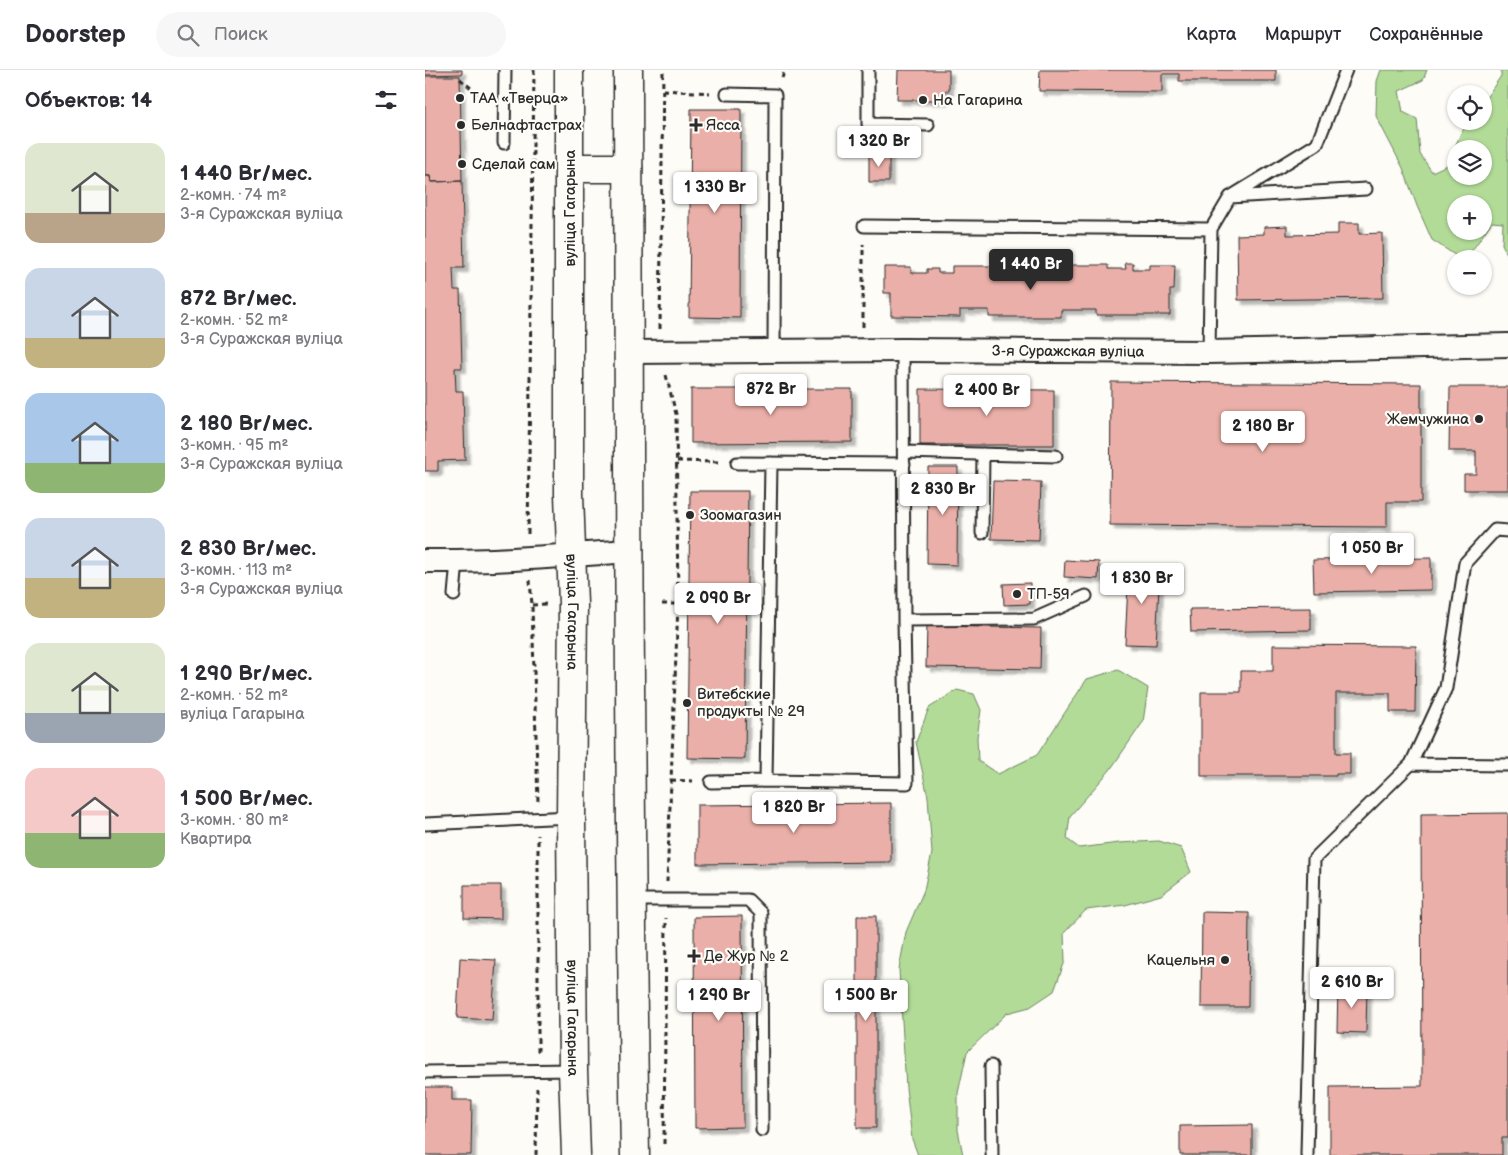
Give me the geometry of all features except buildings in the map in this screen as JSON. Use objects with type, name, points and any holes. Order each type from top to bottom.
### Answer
[{"type":"main road","name":"вуліца Гагарына","points":[[569,70],[569,494],[573,604],[571,817],[573,1070],[576,1155]]},
{"type":"main road","points":[[628,70],[628,551],[635,1155]]},
{"type":"main road","points":[[570,168],[628,168]]},
{"type":"street","name":"3-я Суражская вуліца","points":[[628,352],[903,350],[1209,352],[1508,345]]},
{"type":"street","points":[[425,561],[457,562],[628,551]]},
{"type":"lane","points":[[504,143],[505,70]]},
{"type":"lane","points":[[868,70],[868,124],[928,125]]},
{"type":"lane","points":[[1209,352],[1211,229],[1231,197],[1317,144],[1346,70]]},
{"type":"lane","points":[[727,94],[775,95],[773,352]]},
{"type":"lane","points":[[1231,197],[1366,188]]},
{"type":"lane","points":[[864,226],[1211,229]]},
{"type":"lane","points":[[711,782],[907,783],[903,620],[903,350]]},
{"type":"lane","points":[[982,533],[983,454]]},
{"type":"lane","points":[[737,463],[983,454],[1056,456]]},
{"type":"lane","points":[[766,782],[771,463]]},
{"type":"lane","points":[[1307,1155],[1314,858],[1411,764],[1447,688],[1465,563],[1495,530],[1508,531]]},
{"type":"lane","points":[[453,595],[457,562]]},
{"type":"lane","points":[[903,620],[1034,620],[1086,596]]},
{"type":"lane","points":[[1411,764],[1508,764]]},
{"type":"lane","points":[[425,824],[571,817]]},
{"type":"lane","points":[[631,900],[748,900],[761,913],[762,1130]]},
{"type":"lane","points":[[991,1066],[992,1155]]},
{"type":"lane","points":[[425,1072],[573,1070]]},
{"type":"path","points":[[534,70],[528,558],[532,605],[538,819],[537,1155]]},
{"type":"path","points":[[663,70],[660,351],[676,414],[678,604],[667,899],[664,1145]]},
{"type":"path","points":[[663,90],[727,94]]},
{"type":"path","points":[[863,351],[864,226]]},
{"type":"path","points":[[677,461],[737,463]]},
{"type":"path","points":[[532,605],[552,604]]},
{"type":"path","points":[[662,604],[678,604]]},
{"type":"green space","points":[[1381,70],[1427,70],[1423,80],[1399,91],[1403,112],[1417,119],[1420,154],[1432,172],[1447,165],[1447,185],[1492,185],[1492,140],[1458,140],[1463,130],[1492,130],[1492,89],[1501,76],[1501,70],[1508,70],[1508,256],[1502,244],[1503,223],[1492,222],[1492,195],[1447,195],[1447,240],[1479,240],[1472,250],[1447,250],[1432,240],[1403,168],[1376,116],[1377,81]]},
{"type":"green space","points":[[1118,670],[1148,688],[1143,722],[1110,770],[1070,816],[1067,839],[1079,848],[1159,841],[1181,848],[1191,872],[1161,895],[1125,905],[1086,910],[1064,933],[1065,961],[1054,991],[1030,1007],[1007,1013],[967,1052],[958,1093],[958,1130],[963,1155],[918,1155],[912,1139],[906,1088],[899,969],[906,932],[924,890],[932,853],[928,797],[916,742],[929,708],[957,690],[974,694],[981,710],[977,737],[978,761],[998,774],[1037,755],[1087,679]]},
{"type":"place","name":"ТАА «Тверца»","points":[[460,98]]},
{"type":"place","name":"На Гагарина","points":[[923,100]]},
{"type":"place","name":"Белнафтастрах","points":[[461,125]]},
{"type":"place","name":"Ясса","points":[[696,125]]},
{"type":"place","name":"Сделай сам","points":[[462,164]]},
{"type":"place","name":"Жемчужина","points":[[1479,419]]},
{"type":"place","name":"Зоомагазин","points":[[690,515]]},
{"type":"place","name":"ТП-59","points":[[1017,594]]},
{"type":"place","name":"Витебские продукты № 29","points":[[687,703]]},
{"type":"place","name":"Де Жур № 2","points":[[694,956]]},
{"type":"place","name":"Кацельня","points":[[1225,960]]}]
